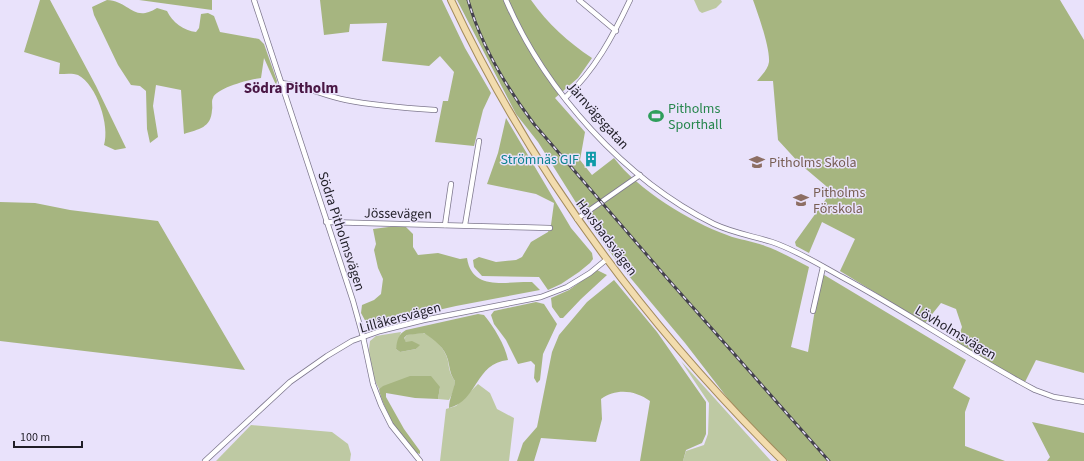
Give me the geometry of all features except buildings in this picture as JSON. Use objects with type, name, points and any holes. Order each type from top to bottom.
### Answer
[{"type":"main road","name":"Havsbadsvägen","points":[[451,0],[503,102],[577,219],[607,259],[701,373],[783,461]]},
{"type":"street","name":"Södra Pitholmsvägen","points":[[254,0],[364,337],[373,384],[380,405],[391,425],[420,461]]},
{"type":"street","name":"Järnvägsgatan","points":[[506,0],[531,48],[565,98],[597,136],[640,175]]},
{"type":"street","points":[[580,0],[616,31]]},
{"type":"street","points":[[565,98],[586,76],[616,31],[630,0]]},
{"type":"street","points":[[281,83],[300,86],[345,100],[387,107],[435,110]]},
{"type":"street","points":[[465,225],[479,141]]},
{"type":"street","points":[[577,219],[640,175]]},
{"type":"street","name":"Lövholmsvägen","points":[[640,175],[685,207],[716,225],[780,245],[823,267],[1034,390],[1054,398],[1084,402]]},
{"type":"street","name":"Jössevägen","points":[[445,225],[451,184]]},
{"type":"street","name":"Jössevägen","points":[[326,222],[550,228]]},
{"type":"street","name":"Lillåkersvägen","points":[[204,461],[290,382],[327,356],[364,337],[424,320],[541,298],[567,287],[590,273],[607,259]]},
{"type":"street","points":[[813,311],[823,267]]},
{"type":"green space","points":[[40,0],[50,0],[96,86],[126,148],[115,150],[104,145],[105,127],[103,117],[96,97],[91,87],[85,80],[76,74],[59,74],[60,63],[24,52]]},
{"type":"green space","points":[[107,0],[115,1],[132,10],[142,13],[149,12],[157,8],[167,11],[172,19],[179,25],[187,30],[196,32],[199,28],[201,14],[208,13],[214,16],[220,32],[259,39],[264,44],[277,81],[276,85],[264,58],[261,78],[234,85],[220,91],[212,99],[211,116],[207,124],[199,129],[184,134],[181,90],[156,85],[153,106],[158,137],[150,143],[147,129],[146,91],[140,86],[131,85],[118,65],[94,15],[92,7]]},
{"type":"green space","points":[[139,0],[212,0],[212,10]]},
{"type":"green space","points":[[320,0],[442,0],[465,48],[491,93],[483,110],[474,146],[435,142],[443,101],[448,101],[454,72],[440,56],[429,66],[382,61],[387,23],[350,24],[349,32],[324,35]]},
{"type":"green space","points":[[457,0],[531,0],[544,17],[559,32],[592,58],[578,78],[555,98],[585,132],[580,160],[592,175],[614,158],[624,170],[650,193],[697,222],[732,237],[771,248],[809,267],[791,347],[808,352],[821,273],[966,360],[953,388],[970,398],[965,412],[965,446],[1005,461],[788,461],[739,413],[685,343],[618,263],[585,217],[538,142],[516,114]]},
{"type":"green space","points":[[694,0],[721,0],[722,2],[716,8],[702,13],[699,11]]},
{"type":"green space","points":[[753,0],[1060,0],[1084,40],[1084,373],[1036,360],[1023,386],[955,346],[962,327],[956,309],[941,303],[925,323],[840,271],[855,239],[822,222],[809,253],[796,246],[795,242],[826,199],[826,186],[800,164],[778,140],[773,81],[757,81],[767,67],[769,56],[768,48]]},
{"type":"green space","points":[[506,118],[571,228],[592,253],[593,259],[590,263],[561,284],[548,290],[539,277],[482,276],[474,267],[473,260],[479,257],[496,262],[516,260],[522,257],[531,242],[548,232],[551,225],[554,203],[536,194],[487,184],[498,153]]},
{"type":"green space","points":[[0,202],[35,203],[70,210],[158,221],[245,370],[0,341]]},
{"type":"green space","points":[[404,225],[413,234],[413,247],[418,255],[438,253],[460,259],[467,258],[470,269],[476,276],[483,280],[502,283],[532,282],[540,290],[456,306],[372,325],[367,324],[361,313],[362,305],[374,300],[381,294],[383,279],[378,268],[374,250],[376,244],[373,229]]},
{"type":"green space","points":[[597,270],[607,275],[563,318],[560,318],[552,307],[551,298],[569,290]]},
{"type":"green space","points":[[614,280],[657,332],[706,402],[706,434],[702,443],[686,450],[683,461],[640,461],[650,401],[638,394],[619,392],[607,395],[601,399],[602,419],[596,442],[541,438],[534,461],[517,461],[523,443],[537,427],[552,352],[559,335],[587,302]]},
{"type":"green space","points":[[536,302],[544,304],[557,324],[543,354],[540,380],[537,383],[534,378],[535,365],[531,361],[518,364],[506,340],[494,324],[491,315],[494,311]]},
{"type":"green space","points":[[478,314],[484,315],[495,331],[502,342],[508,360],[497,363],[489,368],[482,375],[466,398],[459,404],[449,408],[455,381],[451,374],[447,356],[442,348],[436,341],[424,333],[407,335],[404,338],[406,342],[412,341],[420,345],[416,349],[400,352],[396,349],[397,341],[401,334],[406,330]]},
{"type":"green space","points":[[401,332],[396,349],[400,352],[416,349],[419,345],[406,342],[404,339],[407,335],[423,333],[435,340],[445,352],[450,371],[455,381],[454,390],[449,400],[438,399],[440,387],[392,384],[379,389],[374,379],[371,366],[369,353],[370,341],[376,336]]},
{"type":"green space","points":[[681,361],[771,461],[683,461],[686,451],[704,445],[708,434],[709,403]]},
{"type":"green space","points":[[410,376],[431,376],[440,387],[438,399],[415,398],[386,393],[386,397],[404,429],[420,451],[420,454],[414,451],[401,436],[384,405],[379,389],[383,386]]},
{"type":"green space","points":[[478,384],[490,393],[497,409],[514,418],[509,461],[440,461],[446,409],[456,406]]},
{"type":"green space","points":[[1032,422],[1084,433],[1084,461],[1047,461],[1050,457]]},
{"type":"green space","points":[[251,425],[332,432],[348,444],[351,454],[350,461],[216,461]]},
{"type":"railway","points":[[468,0],[473,17],[495,65],[534,124],[666,277],[829,461]]},
{"type":"place","name":"Pitholms Sporthall","points":[[656,116]]},
{"type":"place","name":"Strömnäs GIF","points":[[591,159]]},
{"type":"place","name":"Pitholms Skola","points":[[757,162]]},
{"type":"place","name":"Pitholms Förskola","points":[[801,200]]},
{"type":"district","name":"Södra Pitholm","points":[[291,88]]}]
